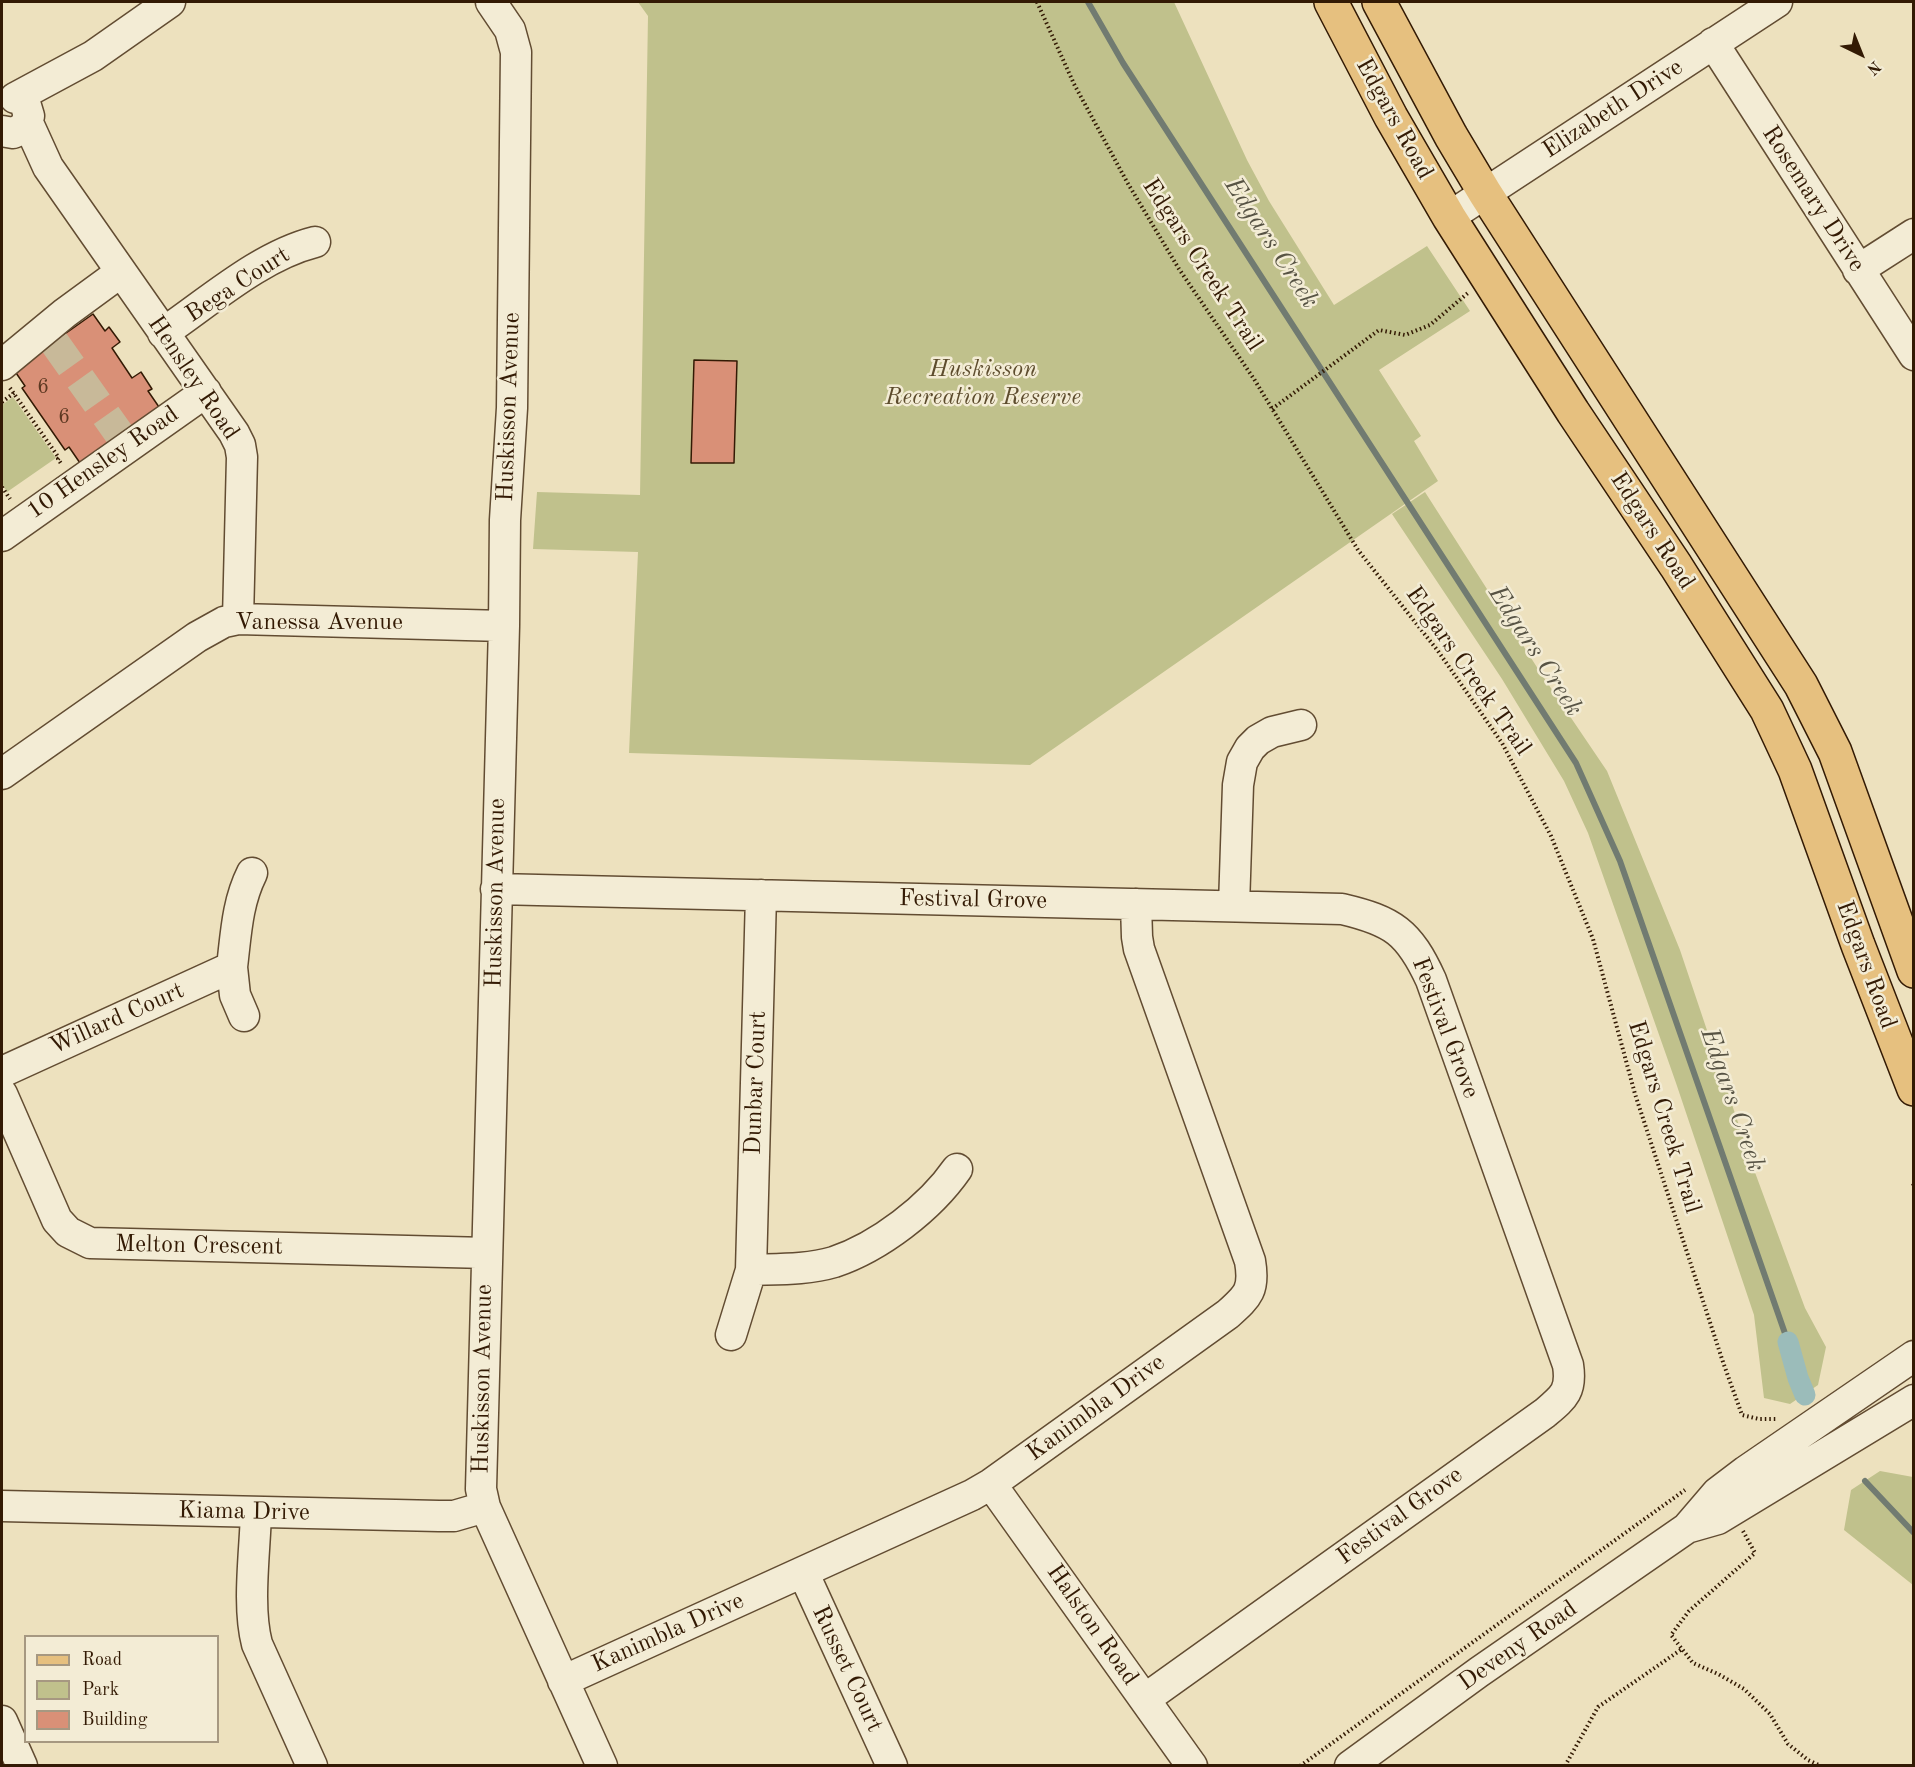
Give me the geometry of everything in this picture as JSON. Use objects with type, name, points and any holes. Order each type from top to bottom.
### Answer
[{"type":"main road","name":"Edgars Road","points":[[1331,2],[1391,117],[1449,217],[1767,710],[1795,771],[1857,945],[1914,1089]]},
{"type":"main road","name":"Edgars Road","points":[[1380,2],[1451,136],[1485,193],[1801,685],[1835,752],[1914,971]]},
{"type":"main road","points":[[1736,660],[1772,637]]},
{"type":"street","points":[[12,122],[93,56],[170,2]]},
{"type":"street","name":"Huskisson Avenue","points":[[491,2],[510,30],[516,52],[512,408],[505,520],[481,1489],[485,1507],[602,1766]]},
{"type":"street","name":"Elizabeth Drive","points":[[1449,217],[1777,2]]},
{"type":"street","name":"Rosemary Drive","points":[[1713,43],[1914,355]]},
{"type":"street","name":"Hensley Road","points":[[12,122],[48,167],[206,392],[240,445],[242,457],[238,619]]},
{"type":"street","points":[[1858,270],[1914,234]]},
{"type":"street","name":"Bega Court","points":[[163,333],[271,258],[293,248],[315,242]]},
{"type":"street","points":[[5,375],[50,336],[65,313],[121,272]]},
{"type":"street","name":"10 Hensley Road","points":[[2,536],[124,441],[206,392]]},
{"type":"street","name":"Vanessa Avenue","points":[[2,774],[197,637],[224,622],[238,619],[504,626]]},
{"type":"street","points":[[1234,906],[1238,785],[1242,762],[1258,740],[1272,732],[1301,725]]},
{"type":"street","points":[[244,1016],[235,995],[232,967],[239,908],[243,891],[252,873]]},
{"type":"street","name":"Festival Grove","points":[[496,889],[1342,909],[1373,916],[1393,927],[1411,944],[1431,980],[1568,1365],[1570,1377],[1568,1389],[1545,1413],[1144,1699]]},
{"type":"street","name":"Dunbar Court","points":[[730,1335],[751,1270],[761,895]]},
{"type":"street","name":"Kanimbla Drive","points":[[563,1681],[962,1500],[991,1484],[1228,1314],[1251,1290],[1253,1277],[1250,1262],[1139,949],[1136,904]]},
{"type":"street","name":"Willard Court","points":[[2,1072],[232,967]]},
{"type":"street","name":"Melton Crescent","points":[[2,1094],[57,1220],[68,1232],[90,1243],[487,1253]]},
{"type":"street","points":[[751,1270],[808,1268],[850,1255],[883,1237],[923,1208],[945,1186],[957,1169]]},
{"type":"street","name":"Deveny Road","points":[[1350,1766],[1479,1672],[1687,1528],[1716,1493],[1798,1434],[1914,1356]]},
{"type":"street","name":"Deveny Road","points":[[1687,1528],[1718,1519],[1914,1400]]},
{"type":"street","name":"Halston Road","points":[[991,1484],[1192,1766]]},
{"type":"street","name":"Kiama Drive","points":[[2,1506],[439,1516],[453,1516],[485,1507]]},
{"type":"street","points":[[256,1512],[252,1608],[254,1631],[257,1644],[312,1766]]},
{"type":"street","name":"Russet Court","points":[[803,1572],[892,1766]]},
{"type":"street","points":[[2,1721],[22,1766]]},
{"type":"path","name":"Edgars Creek Trail","points":[[1037,2],[1074,84],[1127,182],[1179,269],[1272,409],[1358,549],[1438,651],[1502,743],[1551,836],[1593,939],[1635,1095],[1742,1415],[1759,1419],[1782,1419],[1773,1426]]},
{"type":"path","points":[[1272,409],[1379,330],[1405,335],[1430,326],[1463,296],[1489,279]]},
{"type":"path","points":[[5,375],[14,393],[67,473]]},
{"type":"path","points":[[2,402],[14,393]]},
{"type":"path","points":[[1300,1766],[1688,1488]]},
{"type":"path","points":[[1731,1511],[1755,1553],[1689,1611],[1671,1635],[1693,1663],[1744,1689],[1770,1714],[1788,1744],[1808,1760],[1821,1766]]},
{"type":"path","points":[[1565,1766],[1598,1707],[1682,1648]]},
{"type":"green space","name":"Huskisson Recreation Reserve","points":[[638,2],[1174,2],[1247,160],[1269,201],[1334,305],[1427,246],[1470,311],[1379,370],[1421,436],[1414,441],[1438,481],[1030,765],[629,753],[638,552],[533,549],[537,492],[640,495],[648,16]]},
{"type":"green space","points":[[13,397],[56,458],[7,492],[2,484],[2,405]]},
{"type":"green space","points":[[1425,492],[1540,672],[1607,771],[1680,950],[1753,1167],[1805,1308],[1826,1347],[1818,1385],[1790,1404],[1764,1398],[1754,1315],[1588,833],[1564,781],[1502,679],[1392,514]]},
{"type":"green space","points":[[1880,1471],[1913,1477],[1913,1585],[1844,1530],[1851,1490]]},
{"type":"building","points":[[93,314],[105,331],[109,327],[120,342],[112,348],[132,378],[141,372],[152,389],[148,391],[159,407],[80,463],[69,447],[65,450],[22,388],[25,386],[14,370]]},
{"type":"building","points":[[694,360],[737,361],[734,463],[691,463]]},
{"type":"waterway","name":"Edgars Creek","points":[[1088,2],[1123,63],[1576,763],[1620,861],[1788,1342]]},
{"type":"waterway","name":"Edgars Creek","points":[[1788,1342],[1805,1395]]},
{"type":"waterway","name":"Edgars Creek","points":[[1865,1481],[1914,1533]]},
{"type":"tunnel","points":[[54,342],[120,435]]}]
